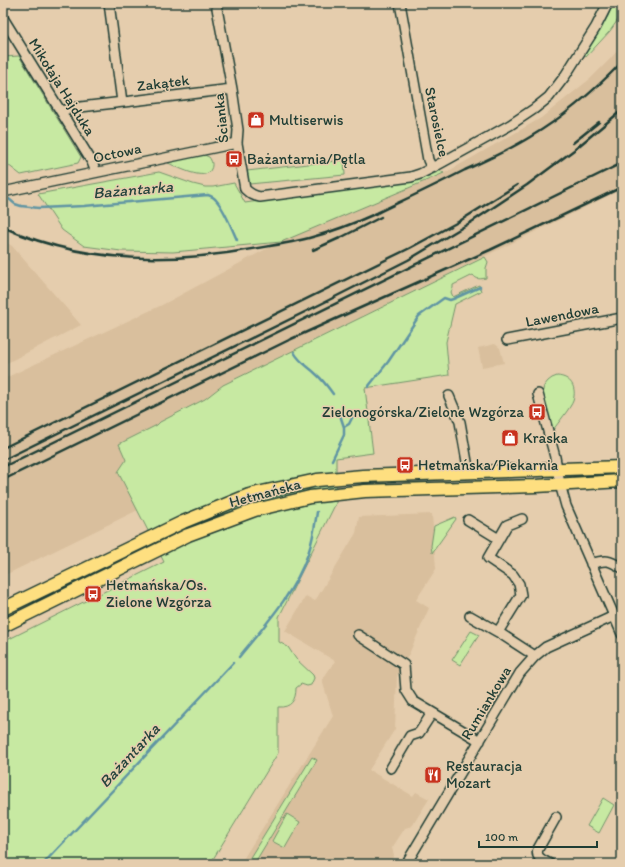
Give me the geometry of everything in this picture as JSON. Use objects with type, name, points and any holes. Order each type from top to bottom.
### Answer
[{"type":"main road","name":"Hetmańska","points":[[3,609],[183,522],[249,495],[318,480],[363,476],[622,467]]},
{"type":"main road","points":[[363,476],[364,491]]},
{"type":"main road","name":"Hetmańska","points":[[3,626],[188,535],[255,510],[310,497],[364,491],[536,486],[622,481]]},
{"type":"street","name":"Zakątek","points":[[109,3],[122,102]]},
{"type":"street","name":"Ścianka","points":[[216,3],[232,89],[238,130],[237,143],[245,189],[254,196],[260,196]]},
{"type":"street","name":"Starosielce","points":[[260,196],[411,177],[432,168],[428,160],[400,3]]},
{"type":"street","points":[[432,168],[510,125],[534,109],[549,96],[596,27],[608,3]]},
{"type":"street","name":"Mikołaja Hajduka","points":[[3,18],[92,162],[96,172]]},
{"type":"street","name":"Zakątek","points":[[61,111],[72,108],[232,89]]},
{"type":"street","name":"Octowa","points":[[3,192],[237,143]]},
{"type":"street","name":"Lawendowa","points":[[507,340],[622,318]]},
{"type":"street","points":[[538,394],[555,457],[556,469],[566,506],[622,634]]},
{"type":"street","points":[[449,396],[460,422],[469,473]]},
{"type":"street","points":[[498,632],[520,595],[519,584],[513,575],[488,558],[507,525],[522,519]]},
{"type":"street","points":[[468,520],[499,539]]},
{"type":"street","points":[[591,564],[602,561],[613,562],[622,568]]},
{"type":"street","points":[[470,616],[536,656]]},
{"type":"street","name":"Rumiankowa","points":[[406,864],[520,673],[546,647],[614,616]]},
{"type":"street","points":[[358,635],[404,665],[406,690],[413,701],[480,741]]},
{"type":"street","points":[[391,768],[410,736],[419,733],[432,713]]},
{"type":"street","points":[[550,864],[540,858],[537,855],[537,852],[556,817]]},
{"type":"shaded area","points":[[622,45],[622,189],[223,385],[205,399],[160,422],[158,425],[119,444],[126,460],[118,472],[138,510],[3,576],[3,379],[162,305],[281,241],[449,171],[541,118],[590,79]]},
{"type":"shaded area","points":[[3,240],[12,246],[81,325],[3,365]]},
{"type":"shaded area","points":[[495,344],[500,348],[504,363],[482,367],[478,348]]},
{"type":"shaded area","points":[[432,514],[436,569],[416,600],[429,608],[409,654],[397,675],[395,729],[369,770],[413,796],[416,792],[429,799],[412,826],[405,828],[392,848],[394,855],[389,864],[240,864],[333,716],[322,680],[335,661],[285,631],[306,596],[315,601],[356,533],[359,517]]},
{"type":"green space","points":[[613,3],[622,3],[622,14],[610,31],[586,57],[586,52],[608,16]]},
{"type":"green space","points":[[19,56],[81,157],[78,163],[21,175],[3,161],[3,57]]},
{"type":"green space","points":[[202,154],[209,157],[212,164],[208,173],[197,174],[183,170],[166,162]]},
{"type":"green space","points":[[344,160],[345,175],[249,184],[247,171]]},
{"type":"green space","points":[[440,171],[444,173],[281,242],[173,252],[121,251],[84,246],[62,230],[38,194],[159,172],[205,187],[234,183],[245,203],[411,180],[427,177]]},
{"type":"green space","points":[[485,257],[488,262],[486,268],[486,278],[479,279],[473,275],[453,285],[451,292],[453,297],[479,285],[481,291],[455,304],[446,342],[449,375],[365,388],[373,453],[336,458],[336,503],[279,617],[279,642],[288,647],[296,659],[313,675],[314,678],[311,685],[307,686],[301,684],[296,688],[294,700],[289,705],[278,707],[278,753],[210,864],[3,864],[3,642],[164,562],[118,472],[126,460],[119,444],[205,399],[223,385]]},
{"type":"green space","points":[[557,376],[566,378],[572,384],[574,396],[570,407],[553,430],[542,394],[544,386],[548,381]]},
{"type":"green space","points":[[455,517],[456,519],[432,553],[431,546],[434,526]]},
{"type":"green space","points":[[471,631],[479,635],[460,665],[452,660]]},
{"type":"green space","points":[[312,757],[317,760],[254,864],[246,864]]},
{"type":"green space","points":[[603,798],[614,805],[599,833],[587,826]]},
{"type":"green space","points":[[287,814],[300,822],[285,848],[272,841]]},
{"type":"waterway","name":"Bażantarka","points":[[9,199],[15,204],[21,206],[39,208],[84,206],[208,195],[214,198],[219,204],[228,219],[237,240]]},
{"type":"waterway","points":[[368,387],[388,362],[419,316],[444,298],[450,300],[480,287]]},
{"type":"waterway","name":"Bażantarka","points":[[294,352],[301,362],[313,371],[333,394]]},
{"type":"waterway","points":[[344,427],[349,424],[354,414]]},
{"type":"waterway","name":"Bażantarka","points":[[332,460],[344,435],[344,427],[340,415]]},
{"type":"waterway","name":"Bażantarka","points":[[239,657],[269,621],[287,596],[302,569],[310,549],[317,512]]},
{"type":"waterway","name":"Bażantarka","points":[[43,864],[233,663]]},
{"type":"railway","points":[[3,227],[33,239],[63,248],[94,254],[126,257],[189,257],[221,254],[309,238],[343,227],[377,213],[522,142],[567,112],[590,93],[622,62]]},
{"type":"railway","points":[[3,460],[408,260],[473,221],[527,185],[574,150],[622,110]]},
{"type":"railway","points":[[573,143],[599,122]]},
{"type":"railway","points":[[3,467],[622,163]]},
{"type":"railway","points":[[3,448],[410,248],[458,222],[517,185]]},
{"type":"railway","points":[[3,480],[289,340],[490,250],[622,187]]},
{"type":"railway","points":[[313,250],[381,217]]},
{"type":"place","name":"Multiserwis","points":[[256,120]]},
{"type":"place","name":"Bażantarnia/Pętla","points":[[234,159]]},
{"type":"place","name":"Zielonogórska/Zielone Wzgórza","points":[[537,412]]},
{"type":"place","name":"Kraska","points":[[510,438]]},
{"type":"place","name":"Hetmańska/Piekarnia","points":[[405,465]]},
{"type":"place","name":"Hetmańska/Os. Zielone Wzgórza","points":[[93,594]]},
{"type":"place","name":"Restauracja Mozart","points":[[433,775]]}]
